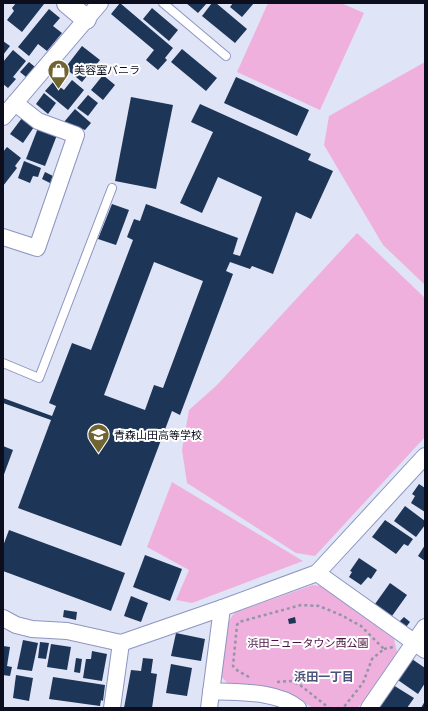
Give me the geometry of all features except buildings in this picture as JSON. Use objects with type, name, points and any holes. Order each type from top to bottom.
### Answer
[{"type":"street","points":[[67,3],[86,19]]},
{"type":"street","points":[[3,117],[100,3]]},
{"type":"street","points":[[3,237],[37,248],[76,135],[38,121],[15,102]]},
{"type":"street","points":[[3,618],[16,626],[32,629],[67,631],[121,643],[317,573],[425,456]]},
{"type":"street","points":[[317,573],[420,646]]},
{"type":"street","points":[[209,708],[222,608]]},
{"type":"street","points":[[369,708],[420,646],[425,627]]},
{"type":"street","points":[[112,708],[121,643]]},
{"type":"street","points":[[211,692],[272,696],[298,708]]},
{"type":"lane","points":[[163,3],[226,56]]},
{"type":"lane","points":[[3,363],[39,378],[112,188]]},
{"type":"path","points":[[253,678],[238,671],[233,666],[237,625],[239,622],[301,605],[320,606],[361,626],[384,649],[372,659],[363,683],[343,708]]},
{"type":"path","points":[[275,682],[291,681],[300,685],[328,708]]},
{"type":"green space","points":[[268,3],[341,3],[364,13],[320,110],[237,72]]},
{"type":"green space","points":[[425,62],[425,285],[383,245],[324,145],[329,116]]},
{"type":"green space","points":[[357,233],[425,298],[425,437],[315,556],[296,553],[187,483],[182,450],[189,410],[217,385]]},
{"type":"green space","points":[[172,482],[303,561],[192,603],[176,600],[189,570],[147,547]]},
{"type":"green space","name":"浜田ニュータウン西公園","points":[[313,585],[321,586],[394,639],[397,652],[358,708],[313,708],[288,693],[227,683],[220,675],[229,621],[236,612]]},
{"type":"place","name":"美容室バニラ","points":[[59,90]]},
{"type":"place","name":"青森山田高等学校","points":[[99,454]]},
{"type":"district","name":"浜田一丁目","points":[[324,677]]}]
